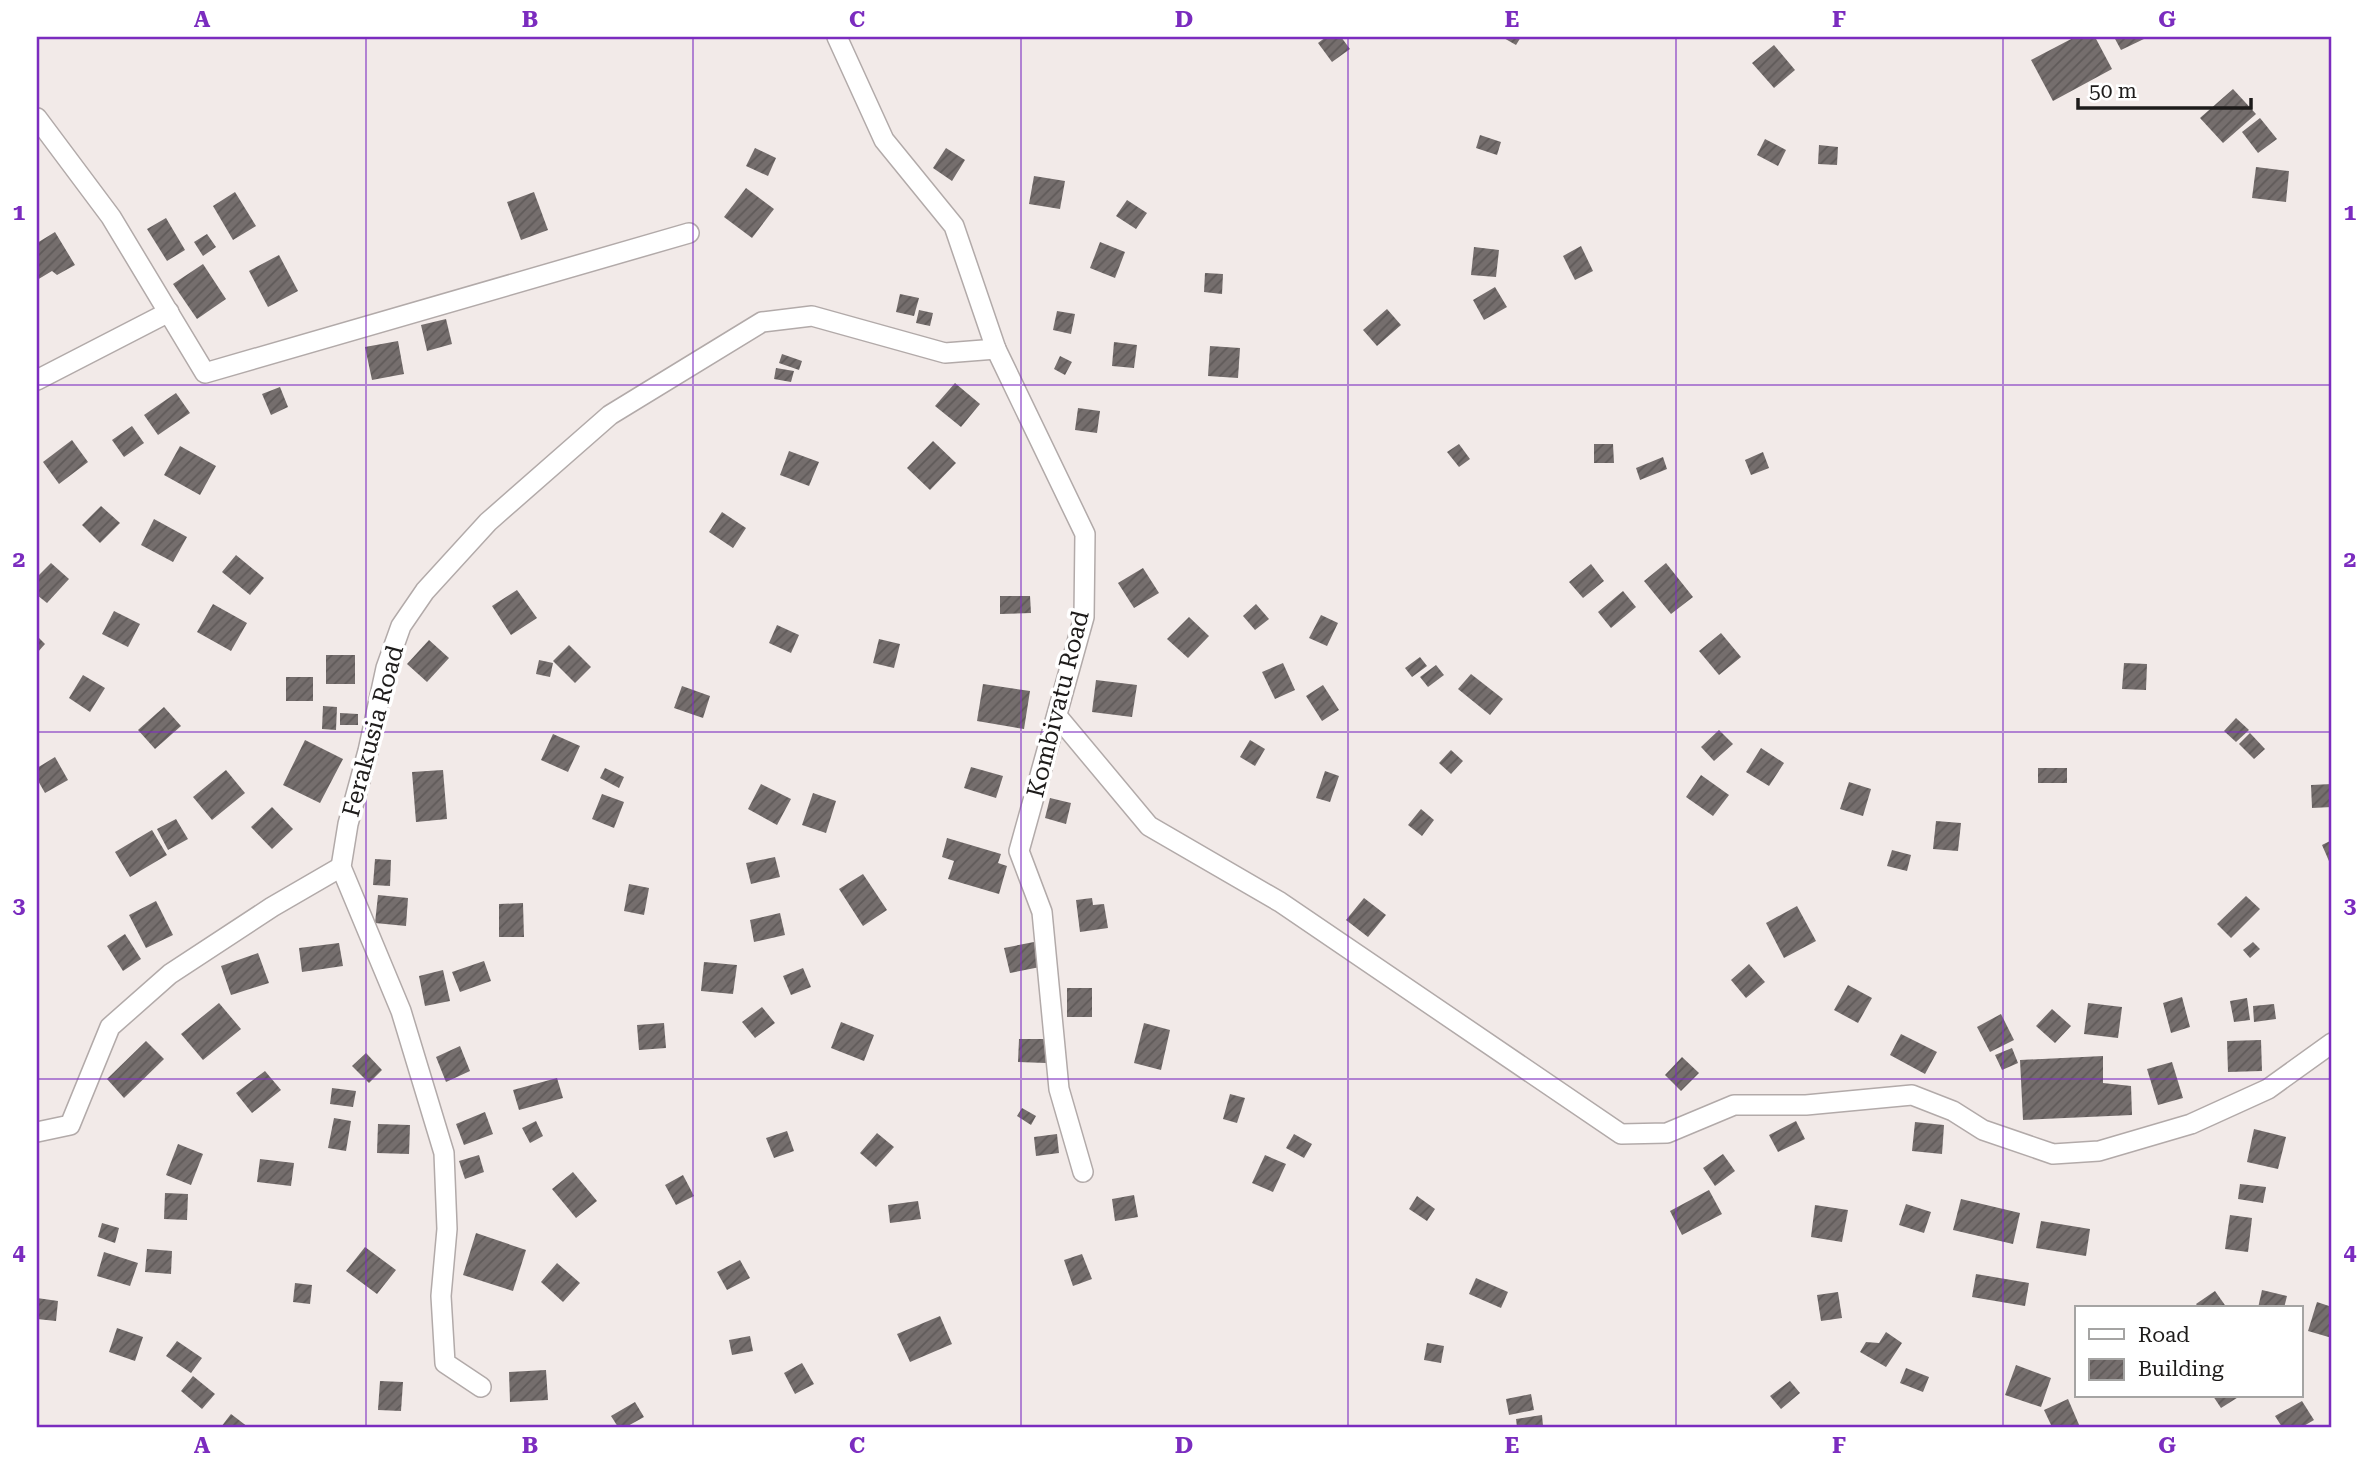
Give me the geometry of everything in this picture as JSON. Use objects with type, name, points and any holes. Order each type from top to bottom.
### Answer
[{"type":"street","name":"Kombivatu Road","points":[[836,37],[884,140],[954,226],[996,349],[1085,534],[1084,617],[1019,850],[1042,912],[1059,1089],[1083,1172]]},
{"type":"street","points":[[37,118],[111,217],[205,373],[689,233]]},
{"type":"street","points":[[37,380],[169,312]]},
{"type":"street","name":"Ferakusia Road","points":[[341,867],[348,824],[368,751],[386,668],[401,626],[425,592],[488,522],[610,415],[762,322],[812,316],[945,353],[996,349]]},
{"type":"street","points":[[1058,717],[1149,826],[1280,902],[1621,1134],[1667,1133],[1734,1104],[1806,1105],[1912,1095],[1953,1111],[1983,1130],[2053,1154],[2099,1151],[2191,1124],[2268,1089],[2332,1043]]},
{"type":"street","points":[[37,1132],[70,1125],[110,1027],[170,974],[272,907],[341,867],[401,1011],[444,1153],[447,1229],[441,1296],[445,1363],[481,1387]]},
{"type":"building","points":[[1326,37],[1341,37],[1350,49],[1332,62],[1318,43]]},
{"type":"building","points":[[1502,37],[1521,37],[1516,45]]},
{"type":"building","points":[[2075,37],[2095,37],[2112,69],[2053,101],[2031,60]]},
{"type":"building","points":[[2114,37],[2148,37],[2121,50]]},
{"type":"building","points":[[1774,45],[1795,70],[1774,88],[1752,63]]},
{"type":"building","points":[[2233,89],[2256,114],[2223,143],[2200,118]]},
{"type":"building","points":[[2260,118],[2277,139],[2258,153],[2242,132]]},
{"type":"building","points":[[1480,135],[1501,142],[1497,155],[1476,148]]},
{"type":"building","points":[[1765,139],[1786,150],[1778,166],[1757,155]]},
{"type":"building","points":[[1819,145],[1838,147],[1837,165],[1818,164]]},
{"type":"building","points":[[755,148],[776,158],[768,176],[746,166]]},
{"type":"building","points":[[946,148],[965,160],[952,181],[933,168]]},
{"type":"building","points":[[2256,167],[2289,171],[2286,202],[2252,198]]},
{"type":"building","points":[[1034,176],[1065,181],[1060,209],[1029,204]]},
{"type":"building","points":[[746,188],[774,209],[752,238],[724,217]]},
{"type":"building","points":[[235,192],[256,226],[233,240],[213,206]]},
{"type":"building","points":[[534,192],[548,230],[521,240],[507,202]]},
{"type":"building","points":[[1127,200],[1147,213],[1136,229],[1116,216]]},
{"type":"building","points":[[166,218],[185,250],[167,261],[147,229]]},
{"type":"building","points":[[55,232],[75,265],[57,275],[52,271],[37,280],[37,243]]},
{"type":"building","points":[[207,234],[216,247],[203,256],[194,242]]},
{"type":"building","points":[[1100,242],[1125,252],[1115,278],[1090,268]]},
{"type":"building","points":[[1581,246],[1593,271],[1575,280],[1563,256]]},
{"type":"building","points":[[1474,247],[1499,250],[1496,277],[1471,275]]},
{"type":"building","points":[[279,255],[298,291],[268,307],[249,271]]},
{"type":"building","points":[[203,264],[226,299],[197,319],[173,284]]},
{"type":"building","points":[[1205,273],[1223,274],[1222,294],[1204,292]]},
{"type":"building","points":[[1495,287],[1507,307],[1484,320],[1473,300]]},
{"type":"building","points":[[900,294],[919,298],[914,316],[896,312]]},
{"type":"building","points":[[1387,309],[1401,325],[1377,346],[1363,330]]},
{"type":"building","points":[[919,310],[933,313],[930,326],[916,323]]},
{"type":"building","points":[[1057,311],[1075,314],[1071,334],[1053,330]]},
{"type":"building","points":[[446,319],[452,344],[427,351],[421,325]]},
{"type":"building","points":[[398,341],[404,374],[372,380],[365,347]]},
{"type":"building","points":[[1114,342],[1137,345],[1134,368],[1112,366]]},
{"type":"building","points":[[1210,346],[1240,348],[1238,378],[1208,376]]},
{"type":"building","points":[[782,354],[802,361],[799,370],[779,363]]},
{"type":"building","points":[[1060,356],[1072,362],[1065,375],[1054,369]]},
{"type":"building","points":[[776,368],[794,371],[791,382],[774,379]]},
{"type":"building","points":[[955,383],[980,404],[961,427],[935,406]]},
{"type":"building","points":[[280,387],[288,407],[271,415],[262,394]]},
{"type":"building","points":[[176,393],[190,413],[158,435],[144,415]]},
{"type":"building","points":[[1078,408],[1100,411],[1097,433],[1075,430]]},
{"type":"building","points":[[132,426],[144,443],[124,457],[112,440]]},
{"type":"building","points":[[72,440],[88,462],[59,484],[43,462]]},
{"type":"building","points":[[933,441],[956,463],[930,490],[907,468]]},
{"type":"building","points":[[1459,444],[1470,459],[1459,467],[1447,452]]},
{"type":"building","points":[[1594,444],[1613,444],[1614,463],[1594,463]]},
{"type":"building","points":[[180,446],[216,466],[200,495],[164,475]]},
{"type":"building","points":[[789,451],[819,462],[809,486],[780,475]]},
{"type":"building","points":[[1763,452],[1769,468],[1751,475],[1745,460]]},
{"type":"building","points":[[1663,457],[1667,469],[1640,480],[1636,468]]},
{"type":"building","points":[[101,506],[120,523],[100,543],[82,525]]},
{"type":"building","points":[[722,512],[746,528],[733,548],[709,532]]},
{"type":"building","points":[[154,519],[187,537],[173,562],[141,545]]},
{"type":"building","points":[[236,555],[264,578],[250,595],[222,572]]},
{"type":"building","points":[[51,563],[69,579],[47,603],[37,595],[37,577]]},
{"type":"building","points":[[1666,563],[1693,597],[1671,614],[1644,581]]},
{"type":"building","points":[[1591,564],[1604,581],[1583,598],[1569,582]]},
{"type":"building","points":[[1143,568],[1159,593],[1134,608],[1118,583]]},
{"type":"building","points":[[517,590],[537,618],[511,635],[492,606]]},
{"type":"building","points":[[1623,591],[1636,607],[1611,628],[1598,612]]},
{"type":"building","points":[[1000,596],[1030,596],[1031,613],[1000,614]]},
{"type":"building","points":[[213,604],[247,623],[231,651],[197,632]]},
{"type":"building","points":[[1256,604],[1269,619],[1255,630],[1243,616]]},
{"type":"building","points":[[114,611],[140,624],[128,647],[102,634]]},
{"type":"building","points":[[1321,615],[1338,623],[1327,646],[1309,638]]},
{"type":"building","points":[[1189,617],[1209,636],[1188,658],[1167,639]]},
{"type":"building","points":[[777,625],[799,635],[791,653],[769,643]]},
{"type":"building","points":[[1721,633],[1741,657],[1719,675],[1699,651]]},
{"type":"building","points":[[37,636],[45,644],[37,653]]},
{"type":"building","points":[[879,639],[900,644],[894,668],[873,663]]},
{"type":"building","points":[[429,640],[449,658],[427,682],[407,664]]},
{"type":"building","points":[[569,645],[591,667],[575,683],[553,661]]},
{"type":"building","points":[[326,655],[355,655],[355,684],[326,684]]},
{"type":"building","points":[[1420,657],[1427,666],[1412,677],[1405,668]]},
{"type":"building","points":[[539,660],[553,663],[550,677],[536,674]]},
{"type":"building","points":[[1283,663],[1295,690],[1275,699],[1262,672]]},
{"type":"building","points":[[2124,663],[2147,664],[2146,690],[2122,689]]},
{"type":"building","points":[[1436,665],[1444,675],[1428,687],[1420,677]]},
{"type":"building","points":[[1471,674],[1503,699],[1490,715],[1458,689]]},
{"type":"building","points":[[83,675],[105,688],[90,712],[69,698]]},
{"type":"building","points":[[286,677],[313,677],[313,701],[286,701]]},
{"type":"building","points":[[1096,680],[1137,685],[1132,717],[1092,712]]},
{"type":"building","points":[[983,684],[1030,691],[1024,729],[977,721]]},
{"type":"building","points":[[1323,685],[1339,710],[1322,721],[1306,696]]},
{"type":"building","points":[[682,686],[710,696],[703,718],[674,708]]},
{"type":"building","points":[[323,706],[337,707],[336,730],[322,729]]},
{"type":"building","points":[[164,707],[181,726],[155,749],[138,730]]},
{"type":"building","points":[[340,713],[358,714],[358,725],[340,725]]},
{"type":"building","points":[[2236,718],[2249,730],[2236,742],[2224,731]]},
{"type":"building","points":[[1719,730],[1733,744],[1714,761],[1701,747]]},
{"type":"building","points":[[2250,733],[2265,749],[2254,759],[2239,744]]},
{"type":"building","points":[[553,734],[580,746],[568,772],[541,760]]},
{"type":"building","points":[[305,740],[343,759],[320,803],[283,785]]},
{"type":"building","points":[[1250,740],[1265,749],[1255,766],[1240,757]]},
{"type":"building","points":[[1761,748],[1784,763],[1769,786],[1746,772]]},
{"type":"building","points":[[1451,750],[1463,761],[1451,774],[1439,763]]},
{"type":"building","points":[[55,757],[68,780],[45,793],[37,779],[37,768]]},
{"type":"building","points":[[971,767],[1003,776],[996,798],[964,788]]},
{"type":"building","points":[[605,768],[624,777],[619,788],[600,778]]},
{"type":"building","points":[[2038,768],[2067,768],[2067,783],[2038,783]]},
{"type":"building","points":[[226,770],[245,793],[212,820],[193,797]]},
{"type":"building","points":[[443,770],[447,819],[416,822],[412,772]]},
{"type":"building","points":[[1325,771],[1339,776],[1330,802],[1316,798]]},
{"type":"building","points":[[1701,775],[1729,795],[1713,816],[1686,797]]},
{"type":"building","points":[[1849,782],[1871,789],[1863,816],[1840,809]]},
{"type":"building","points":[[761,784],[791,799],[777,825],[748,809]]},
{"type":"building","points":[[2332,784],[2332,807],[2312,808],[2311,785]]},
{"type":"building","points":[[813,793],[836,801],[826,833],[802,825]]},
{"type":"building","points":[[602,794],[624,802],[614,828],[592,819]]},
{"type":"building","points":[[1050,798],[1071,803],[1066,824],[1045,818]]},
{"type":"building","points":[[272,807],[293,829],[272,849],[251,827]]},
{"type":"building","points":[[1421,809],[1434,820],[1422,836],[1408,825]]},
{"type":"building","points":[[176,819],[188,839],[168,850],[157,829]]},
{"type":"building","points":[[1936,821],[1961,823],[1958,851],[1933,849]]},
{"type":"building","points":[[152,830],[167,855],[130,877],[115,852]]},
{"type":"building","points":[[947,838],[1001,854],[998,863],[1007,866],[999,894],[948,879],[954,861],[942,857]]},
{"type":"building","points":[[2332,840],[2332,868],[2322,845]]},
{"type":"building","points":[[1892,850],[1911,855],[1907,871],[1887,866]]},
{"type":"building","points":[[775,857],[780,877],[751,884],[746,863]]},
{"type":"building","points":[[375,859],[391,860],[390,886],[373,885]]},
{"type":"building","points":[[863,874],[887,910],[863,926],[839,889]]},
{"type":"building","points":[[629,884],[649,888],[644,915],[624,911]]},
{"type":"building","points":[[378,895],[408,898],[406,926],[375,923]]},
{"type":"building","points":[[2246,896],[2260,909],[2231,938],[2217,924]]},
{"type":"building","points":[[1092,898],[1093,905],[1104,904],[1108,928],[1080,932],[1076,900]]},
{"type":"building","points":[[1364,898],[1386,915],[1368,937],[1346,920]]},
{"type":"building","points":[[156,901],[173,935],[146,948],[129,915]]},
{"type":"building","points":[[523,903],[524,937],[499,937],[499,904]]},
{"type":"building","points":[[1797,906],[1816,941],[1784,958],[1766,923]]},
{"type":"building","points":[[780,913],[785,935],[754,942],[750,920]]},
{"type":"building","points":[[125,934],[141,959],[123,971],[107,946]]},
{"type":"building","points":[[1034,942],[1040,967],[1010,973],[1004,948]]},
{"type":"building","points":[[2253,942],[2260,949],[2250,958],[2243,950]]},
{"type":"building","points":[[339,943],[343,966],[302,972],[299,948]]},
{"type":"building","points":[[258,953],[269,983],[231,995],[221,966]]},
{"type":"building","points":[[484,961],[491,981],[460,992],[452,972]]},
{"type":"building","points":[[704,962],[737,965],[733,994],[701,991]]},
{"type":"building","points":[[1749,964],[1765,982],[1746,998],[1731,980]]},
{"type":"building","points":[[803,968],[811,987],[791,995],[783,976]]},
{"type":"building","points":[[443,970],[450,1001],[425,1006],[419,976]]},
{"type":"building","points":[[1848,985],[1872,998],[1858,1023],[1834,1010]]},
{"type":"building","points":[[1067,988],[1092,988],[1092,1017],[1067,1017]]},
{"type":"building","points":[[2182,997],[2190,1027],[2171,1033],[2163,1003]]},
{"type":"building","points":[[2247,998],[2250,1020],[2234,1022],[2230,1001]]},
{"type":"building","points":[[219,1003],[241,1029],[203,1060],[181,1034]]},
{"type":"building","points":[[2088,1003],[2122,1007],[2118,1038],[2084,1034]]},
{"type":"building","points":[[2274,1004],[2276,1019],[2254,1022],[2253,1006]]},
{"type":"building","points":[[762,1007],[775,1023],[755,1038],[742,1022]]},
{"type":"building","points":[[2052,1009],[2071,1026],[2055,1043],[2036,1026]]},
{"type":"building","points":[[2001,1014],[2014,1040],[1990,1052],[1977,1027]]},
{"type":"building","points":[[841,1022],[874,1035],[864,1061],[831,1048]]},
{"type":"building","points":[[664,1023],[666,1048],[639,1050],[637,1025]]},
{"type":"building","points":[[1144,1023],[1170,1030],[1161,1070],[1134,1063]]},
{"type":"building","points":[[1901,1034],[1937,1052],[1925,1074],[1890,1055]]},
{"type":"building","points":[[1019,1039],[1046,1039],[1046,1063],[1018,1062]]},
{"type":"building","points":[[2261,1040],[2262,1071],[2228,1072],[2227,1041]]},
{"type":"building","points":[[146,1041],[164,1059],[124,1098],[107,1079]]},
{"type":"building","points":[[460,1046],[470,1071],[446,1082],[436,1057]]},
{"type":"building","points":[[2012,1048],[2018,1063],[2002,1070],[1995,1055]]},
{"type":"building","points":[[366,1053],[382,1070],[369,1083],[352,1066]]},
{"type":"building","points":[[2103,1056],[2103,1083],[2131,1086],[2132,1115],[2023,1120],[2020,1060]]},
{"type":"building","points":[[1682,1057],[1699,1073],[1681,1091],[1665,1075]]},
{"type":"building","points":[[2172,1062],[2183,1098],[2158,1105],[2147,1069]]},
{"type":"building","points":[[265,1071],[281,1090],[252,1113],[236,1093]]},
{"type":"building","points":[[557,1078],[563,1098],[519,1110],[513,1090]]},
{"type":"building","points":[[332,1088],[356,1091],[353,1107],[330,1104]]},
{"type":"building","points":[[1230,1094],[1245,1098],[1237,1123],[1223,1119]]},
{"type":"building","points":[[1022,1108],[1036,1116],[1031,1125],[1017,1116]]},
{"type":"building","points":[[485,1112],[493,1134],[464,1145],[456,1124]]},
{"type":"building","points":[[334,1118],[351,1121],[346,1151],[328,1148]]},
{"type":"building","points":[[536,1121],[543,1136],[530,1143],[522,1128]]},
{"type":"building","points":[[1796,1121],[1805,1139],[1778,1152],[1769,1135]]},
{"type":"building","points":[[1915,1122],[1944,1125],[1942,1154],[1912,1151]]},
{"type":"building","points":[[378,1124],[410,1125],[409,1154],[377,1153]]},
{"type":"building","points":[[2254,1129],[2286,1137],[2278,1169],[2247,1162]]},
{"type":"building","points":[[787,1131],[794,1151],[774,1158],[766,1138]]},
{"type":"building","points":[[877,1133],[894,1147],[876,1167],[860,1153]]},
{"type":"building","points":[[1057,1134],[1059,1153],[1036,1156],[1034,1137]]},
{"type":"building","points":[[1294,1134],[1312,1144],[1304,1158],[1286,1148]]},
{"type":"building","points":[[178,1144],[203,1154],[191,1185],[166,1175]]},
{"type":"building","points":[[1723,1154],[1735,1171],[1715,1186],[1703,1168]]},
{"type":"building","points":[[479,1155],[484,1172],[465,1179],[459,1161]]},
{"type":"building","points":[[1265,1155],[1286,1164],[1273,1192],[1252,1183]]},
{"type":"building","points":[[260,1159],[294,1163],[291,1186],[257,1182]]},
{"type":"building","points":[[573,1172],[597,1201],[576,1218],[552,1189]]},
{"type":"building","points":[[683,1175],[694,1196],[676,1205],[665,1185]]},
{"type":"building","points":[[2240,1184],[2266,1187],[2263,1203],[2238,1199]]},
{"type":"building","points":[[1709,1190],[1722,1214],[1682,1235],[1670,1211]]},
{"type":"building","points":[[165,1193],[188,1194],[187,1220],[164,1219]]},
{"type":"building","points":[[1134,1195],[1138,1217],[1115,1221],[1112,1199]]},
{"type":"building","points":[[1417,1196],[1435,1209],[1427,1221],[1409,1209]]},
{"type":"building","points":[[1961,1199],[2020,1213],[2013,1244],[1953,1230]]},
{"type":"building","points":[[918,1201],[921,1219],[890,1223],[888,1205]]},
{"type":"building","points":[[1906,1204],[1931,1212],[1924,1233],[1899,1225]]},
{"type":"building","points":[[1815,1205],[1848,1210],[1842,1242],[1811,1237]]},
{"type":"building","points":[[2230,1215],[2252,1218],[2248,1252],[2225,1249]]},
{"type":"building","points":[[2041,1221],[2090,1229],[2086,1256],[2036,1248]]},
{"type":"building","points":[[102,1223],[119,1228],[115,1243],[98,1237]]},
{"type":"building","points":[[476,1233],[526,1250],[513,1291],[463,1275]]},
{"type":"building","points":[[365,1247],[396,1270],[377,1294],[346,1271]]},
{"type":"building","points":[[147,1249],[172,1251],[171,1274],[145,1272]]},
{"type":"building","points":[[104,1252],[138,1263],[130,1286],[97,1276]]},
{"type":"building","points":[[1082,1254],[1092,1279],[1073,1286],[1064,1260]]},
{"type":"building","points":[[740,1260],[750,1278],[727,1290],[717,1272]]},
{"type":"building","points":[[557,1263],[580,1283],[563,1302],[541,1282]]},
{"type":"building","points":[[1976,1274],[2029,1283],[2025,1306],[1972,1297]]},
{"type":"building","points":[[1476,1278],[1508,1292],[1501,1308],[1469,1294]]},
{"type":"building","points":[[295,1283],[312,1285],[310,1304],[293,1302]]},
{"type":"building","points":[[2262,1290],[2287,1296],[2284,1306],[2258,1306]]},
{"type":"building","points":[[2215,1291],[2226,1306],[2198,1306],[2196,1304]]},
{"type":"building","points":[[1838,1292],[1842,1318],[1821,1321],[1817,1295]]},
{"type":"building","points":[[37,1298],[58,1301],[56,1321],[37,1319]]},
{"type":"building","points":[[2317,1302],[2332,1307],[2332,1338],[2308,1331]]},
{"type":"building","points":[[940,1316],[952,1344],[910,1362],[897,1334]]},
{"type":"building","points":[[117,1328],[143,1337],[135,1361],[109,1352]]},
{"type":"building","points":[[1886,1332],[1902,1343],[1886,1367],[1860,1352],[1866,1342],[1879,1343]]},
{"type":"building","points":[[750,1336],[753,1351],[732,1355],[729,1340]]},
{"type":"building","points":[[177,1341],[202,1358],[191,1373],[166,1356]]},
{"type":"building","points":[[1427,1343],[1444,1346],[1441,1363],[1424,1360]]},
{"type":"building","points":[[802,1363],[814,1384],[795,1394],[784,1373]]},
{"type":"building","points":[[2016,1365],[2051,1378],[2041,1407],[2005,1395]]},
{"type":"building","points":[[1906,1368],[1929,1377],[1923,1392],[1900,1383]]},
{"type":"building","points":[[546,1370],[548,1400],[510,1402],[509,1372]]},
{"type":"building","points":[[193,1376],[215,1394],[202,1409],[181,1391]]},
{"type":"building","points":[[380,1381],[403,1382],[401,1411],[378,1410]]},
{"type":"building","points":[[1790,1381],[1800,1393],[1781,1409],[1770,1396]]},
{"type":"building","points":[[1531,1394],[1534,1410],[1509,1415],[1506,1399]]},
{"type":"building","points":[[2214,1398],[2237,1398],[2221,1408]]},
{"type":"building","points":[[2068,1399],[2080,1427],[2052,1427],[2044,1410]]},
{"type":"building","points":[[2302,1401],[2314,1420],[2302,1427],[2282,1427],[2275,1416]]},
{"type":"building","points":[[635,1402],[644,1417],[626,1427],[618,1427],[611,1416]]},
{"type":"building","points":[[231,1414],[248,1427],[221,1427]]},
{"type":"building","points":[[1542,1415],[1543,1426],[1517,1427],[1516,1419]]}]
